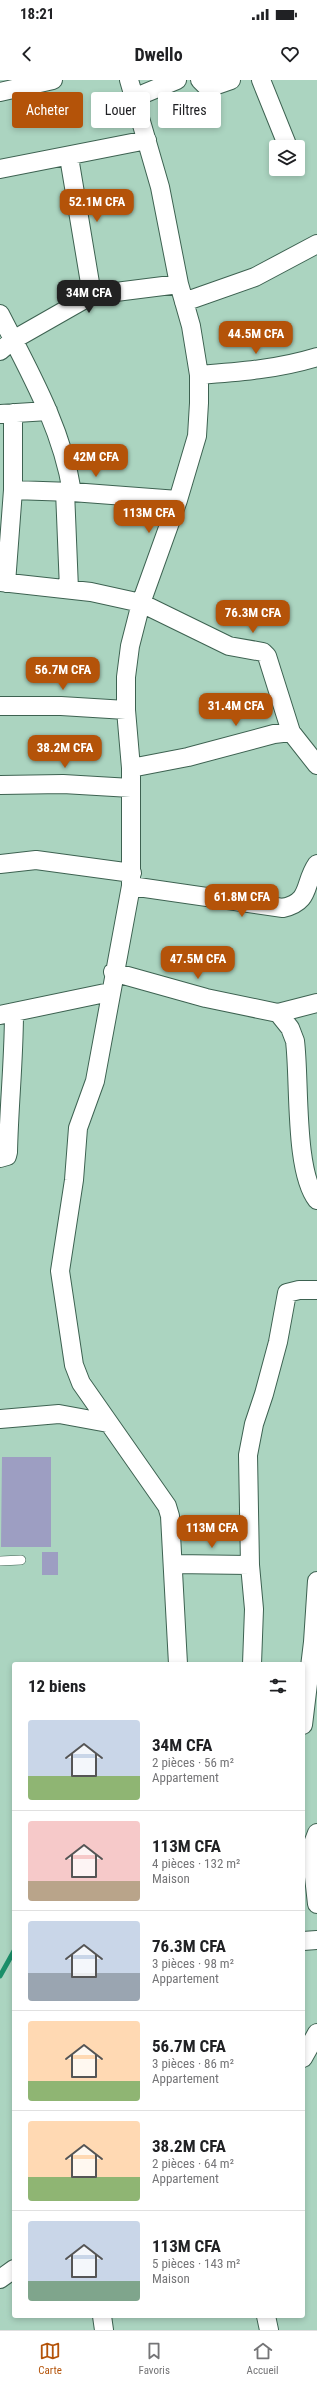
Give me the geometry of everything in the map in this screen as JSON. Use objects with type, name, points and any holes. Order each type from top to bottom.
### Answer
[{"type":"street","points":[[0,92],[53,80]]},
{"type":"street","points":[[130,80],[134,92]]},
{"type":"street","points":[[148,92],[176,80]]},
{"type":"street","points":[[200,80],[208,88],[231,80]]},
{"type":"street","points":[[261,80],[285,140]]},
{"type":"street","points":[[145,128],[160,187],[179,284],[192,326],[199,375],[197,436],[178,500],[141,603],[130,646],[126,678],[126,710],[131,768],[131,879],[95,1081],[78,1128],[74,1180],[60,1271],[74,1365],[81,1383],[167,1506],[173,1564],[178,1662]]},
{"type":"street","points":[[0,169],[69,157],[148,140]]},
{"type":"street","points":[[69,157],[92,295]]},
{"type":"street","points":[[184,302],[255,277],[317,244]]},
{"type":"street","points":[[7,346],[92,295],[179,284]]},
{"type":"street","points":[[0,314],[7,346],[48,410],[63,452],[68,492],[69,589]]},
{"type":"street","points":[[199,375],[259,370],[293,364],[317,357]]},
{"type":"street","points":[[48,410],[6,413],[13,490],[3,583],[69,589],[141,603],[229,646],[265,654],[292,732],[317,765]]},
{"type":"street","points":[[13,490],[68,492],[178,500]]},
{"type":"street","points":[[0,706],[61,706],[126,710]]},
{"type":"street","points":[[131,768],[188,756],[266,736],[292,732]]},
{"type":"street","points":[[0,785],[63,784],[131,788]]},
{"type":"street","points":[[0,864],[36,860],[283,908],[298,904],[304,897],[317,864]]},
{"type":"street","points":[[114,972],[206,998],[278,1013],[317,1003]]},
{"type":"street","points":[[0,1158],[7,1156],[8,1152],[9,1093],[14,1047],[7,1013],[110,992]]},
{"type":"street","points":[[278,1013],[290,1028],[295,1041],[300,1135],[306,1176],[311,1191],[317,1200]]},
{"type":"street","points":[[252,1662],[254,1609],[250,1565],[248,1454],[254,1424],[278,1342],[287,1293],[292,1291],[317,1290]]},
{"type":"street","points":[[0,1420],[59,1414],[108,1423]]},
{"type":"street","points":[[173,1564],[250,1565]]},
{"type":"street","points":[[305,1720],[311,1703],[317,1581]]},
{"type":"street","points":[[317,1832],[311,1849],[317,1904]]},
{"type":"street","points":[[305,1941],[317,1940]]},
{"type":"street","points":[[305,2054],[317,2033]]},
{"type":"street","points":[[0,2279],[12,2270]]},
{"type":"street","points":[[102,2318],[104,2330]]},
{"type":"street","points":[[266,2318],[269,2330]]},
{"type":"lane","points":[[0,1561],[21,1560]]},
{"type":"building","points":[[2,1457],[51,1457],[51,1547],[1,1547]]},
{"type":"building","points":[[42,1552],[58,1552],[58,1575],[42,1575]]},
{"type":"waterway","points":[[0,1976],[12,1955]]}]
